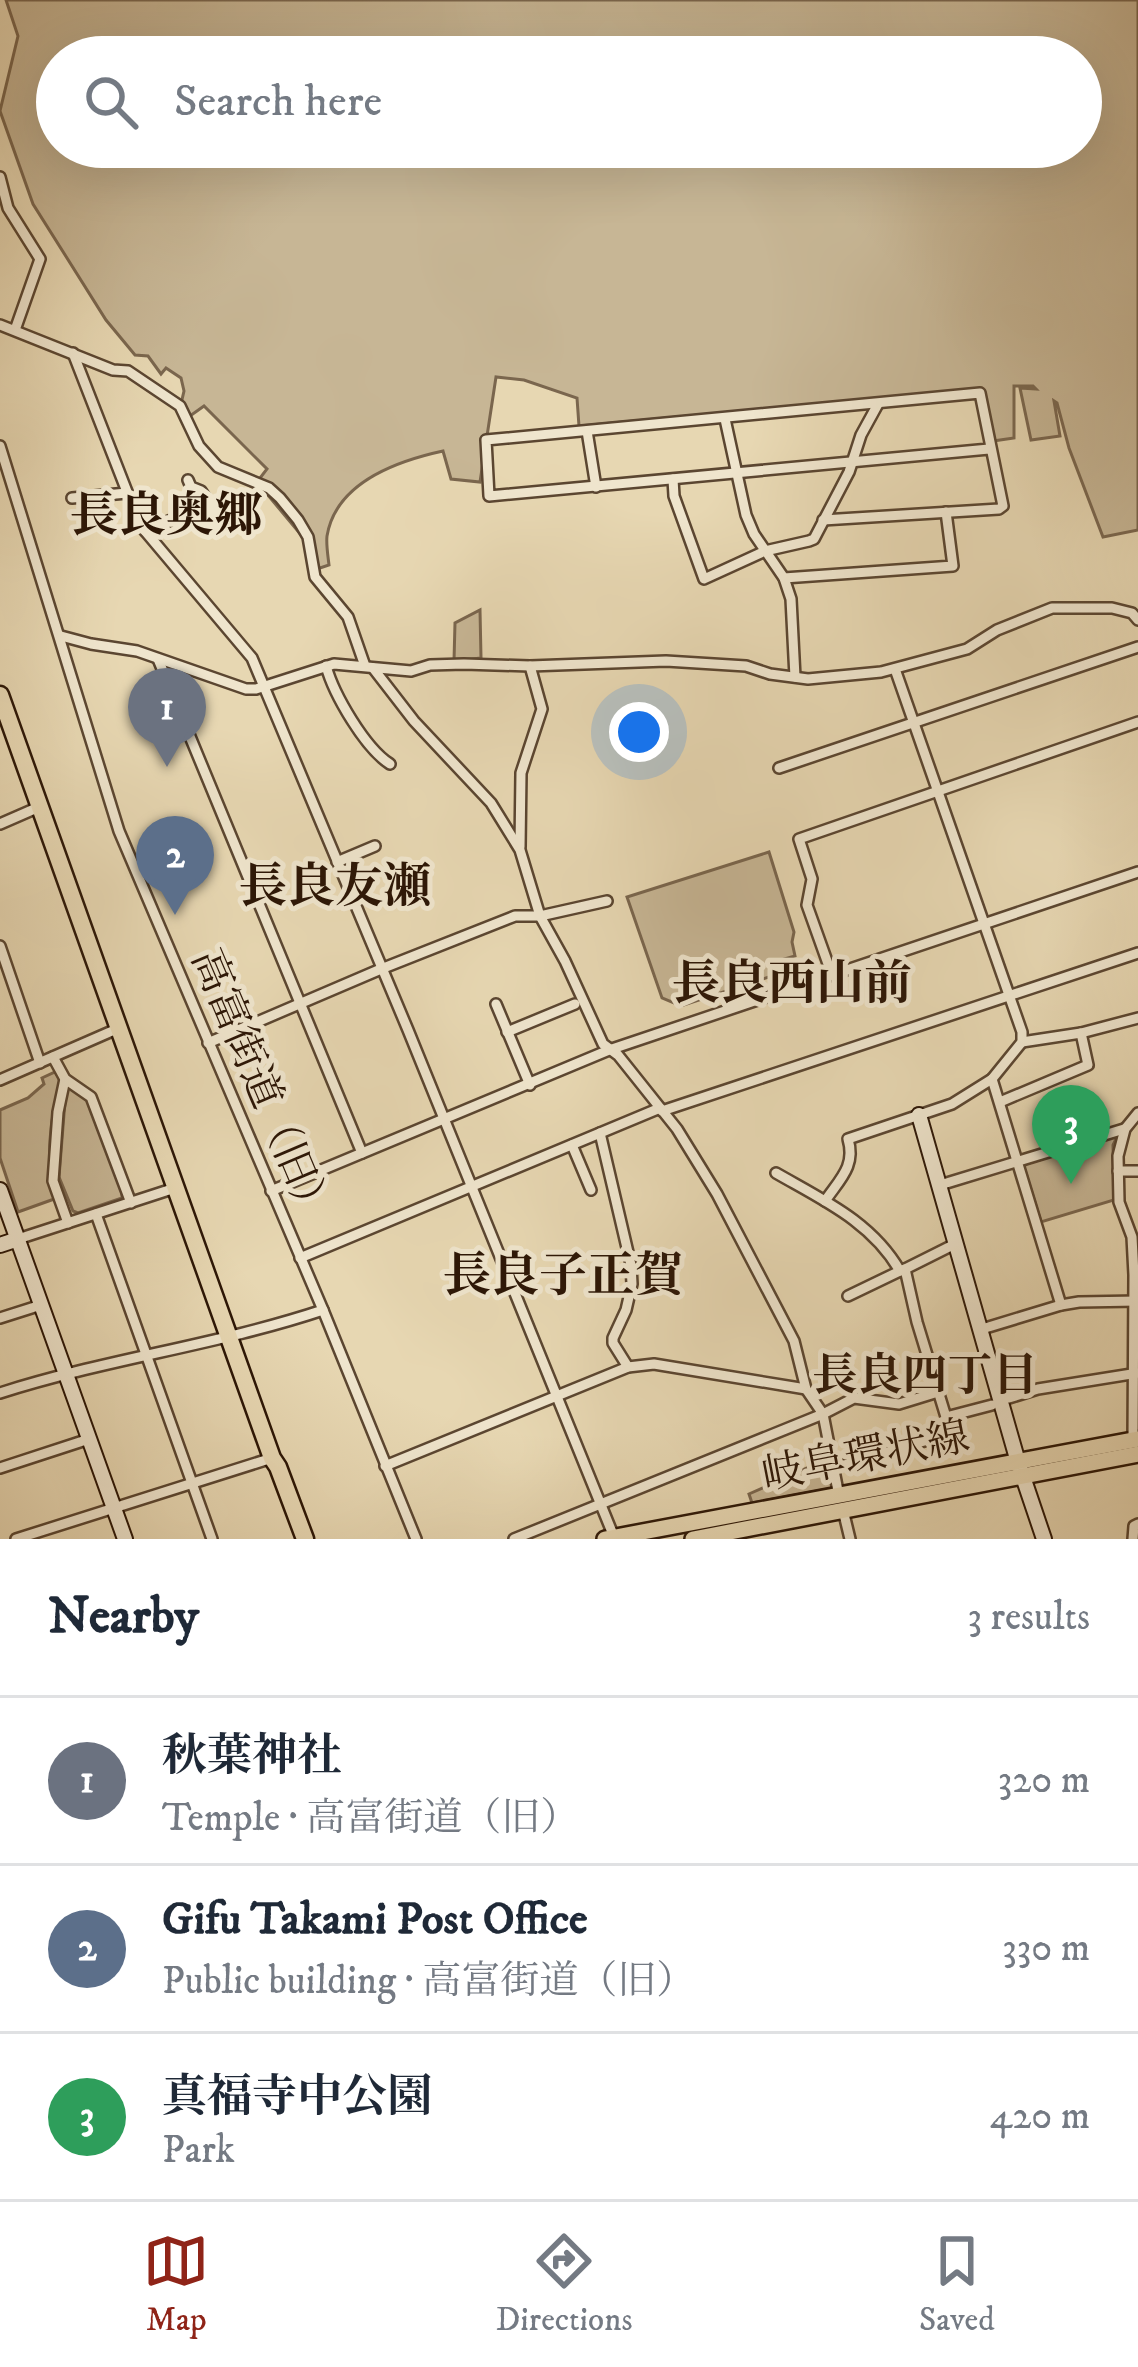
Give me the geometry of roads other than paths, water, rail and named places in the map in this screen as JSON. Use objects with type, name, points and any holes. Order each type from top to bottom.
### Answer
[{"type":"highway","points":[[0,695],[301,1539]]},
{"type":"main road","name":"岐阜環状線","points":[[612,1538],[841,1503],[1136,1444]]},
{"type":"main road","name":"岐阜環状線","points":[[693,1539],[841,1503]]},
{"type":"street","points":[[1,184],[13,217],[40,259],[15,330]]},
{"type":"street","points":[[0,325],[113,370],[128,370],[148,382],[180,406],[199,446],[218,467],[268,488],[298,520],[308,537],[315,577],[348,617],[369,667],[485,794],[520,850],[540,916],[603,1044],[618,1055],[661,1109],[714,1188],[794,1341],[806,1389],[823,1414],[850,1539]]},
{"type":"street","points":[[74,353],[145,531],[252,658],[472,1185],[612,1538]]},
{"type":"street","points":[[823,520],[1000,509],[980,393],[486,440],[489,496],[989,448]]},
{"type":"street","points":[[673,479],[674,496],[704,579],[765,550],[809,541],[853,463],[878,404]]},
{"type":"street","points":[[724,419],[746,515],[784,578],[791,599],[795,677]]},
{"type":"street","points":[[587,431],[596,487]]},
{"type":"street","name":"高富街道（旧）","points":[[0,446],[119,831],[416,1539]]},
{"type":"street","points":[[188,480],[220,519]]},
{"type":"street","points":[[72,498],[128,493]]},
{"type":"street","points":[[145,531],[208,504]]},
{"type":"street","points":[[784,578],[953,566],[946,512]]},
{"type":"street","points":[[60,636],[137,651],[246,689],[264,688],[326,666],[412,671],[430,665],[666,662],[746,666],[808,680],[895,669],[976,645],[997,630],[1052,608],[1112,608],[1132,613],[1138,620]]},
{"type":"street","points":[[779,768],[1138,647]]},
{"type":"street","points":[[158,658],[362,1153]]},
{"type":"street","points":[[326,666],[332,690],[368,745],[391,764]]},
{"type":"street","points":[[520,850],[521,773],[542,709],[530,666]]},
{"type":"street","points":[[825,1201],[851,1162],[848,1139],[952,1104],[992,1079],[1022,1042],[895,669]]},
{"type":"street","points":[[832,975],[807,905],[812,879],[799,839],[1138,722]]},
{"type":"street","points":[[0,824],[40,807]]},
{"type":"street","points":[[337,862],[375,846]]},
{"type":"street","points":[[271,1191],[610,1050],[1138,873]]},
{"type":"street","points":[[208,1043],[515,916],[540,916],[607,901]]},
{"type":"street","points":[[0,946],[40,1063]]},
{"type":"street","points":[[300,1258],[661,1109],[1138,953]]},
{"type":"street","points":[[496,1004],[530,1085]]},
{"type":"street","points":[[507,1032],[574,1004]]},
{"type":"street","points":[[1022,1042],[1138,1018]]},
{"type":"street","points":[[0,1080],[119,1028]]},
{"type":"street","points":[[1000,1102],[1088,1065],[1081,1033]]},
{"type":"street","points":[[53,1057],[65,1079],[91,1097],[130,1203]]},
{"type":"street","points":[[65,1079],[52,1181],[68,1223]]},
{"type":"street","points":[[992,1079],[1061,1305]]},
{"type":"street","points":[[1136,1444],[1132,1237],[1119,1202],[1118,1171],[1125,1129],[1138,1113]]},
{"type":"street","points":[[919,1115],[1044,1539]]},
{"type":"street","points":[[940,1185],[1125,1129]]},
{"type":"street","points":[[600,1133],[631,1265],[626,1310],[613,1338],[628,1367]]},
{"type":"street","points":[[572,1145],[591,1190]]},
{"type":"street","points":[[1118,1171],[1138,1171]]},
{"type":"street","points":[[776,1173],[858,1221],[902,1270],[951,1433],[834,1468]]},
{"type":"street","points":[[0,1245],[176,1188]]},
{"type":"street","points":[[0,1190],[125,1539]]},
{"type":"street","points":[[96,1214],[212,1539]]},
{"type":"street","points":[[848,1296],[957,1243]]},
{"type":"street","points":[[982,1329],[1079,1301],[1136,1300]]},
{"type":"street","points":[[0,1318],[41,1305]]},
{"type":"street","points":[[0,1393],[65,1372],[323,1310]]},
{"type":"street","points":[[385,1466],[628,1367],[654,1364],[806,1389]]},
{"type":"street","points":[[1009,1398],[1136,1373]]},
{"type":"street","points":[[514,1539],[854,1398],[899,1404],[938,1392]]},
{"type":"street","points":[[946,1417],[992,1405]]},
{"type":"street","points":[[0,1468],[89,1439]]},
{"type":"street","points":[[16,1539],[272,1459]]},
{"type":"street","points":[[1133,1539],[1138,1524]]},
{"type":"place","name":"秋葉神社","points":[[167,767]]},
{"type":"place","name":"Gifu Takami Post Office","points":[[175,915]]},
{"type":"place","name":"真福寺中公園","points":[[1071,1184]]},
{"type":"district","name":"長良奥郷","points":[[166,514]]},
{"type":"district","name":"長良友瀬","points":[[335,885]]},
{"type":"district","name":"長良西山前","points":[[792,982]]},
{"type":"district","name":"長良子正賀","points":[[563,1274]]},
{"type":"district","name":"長良四丁目","points":[[925,1374]]}]
